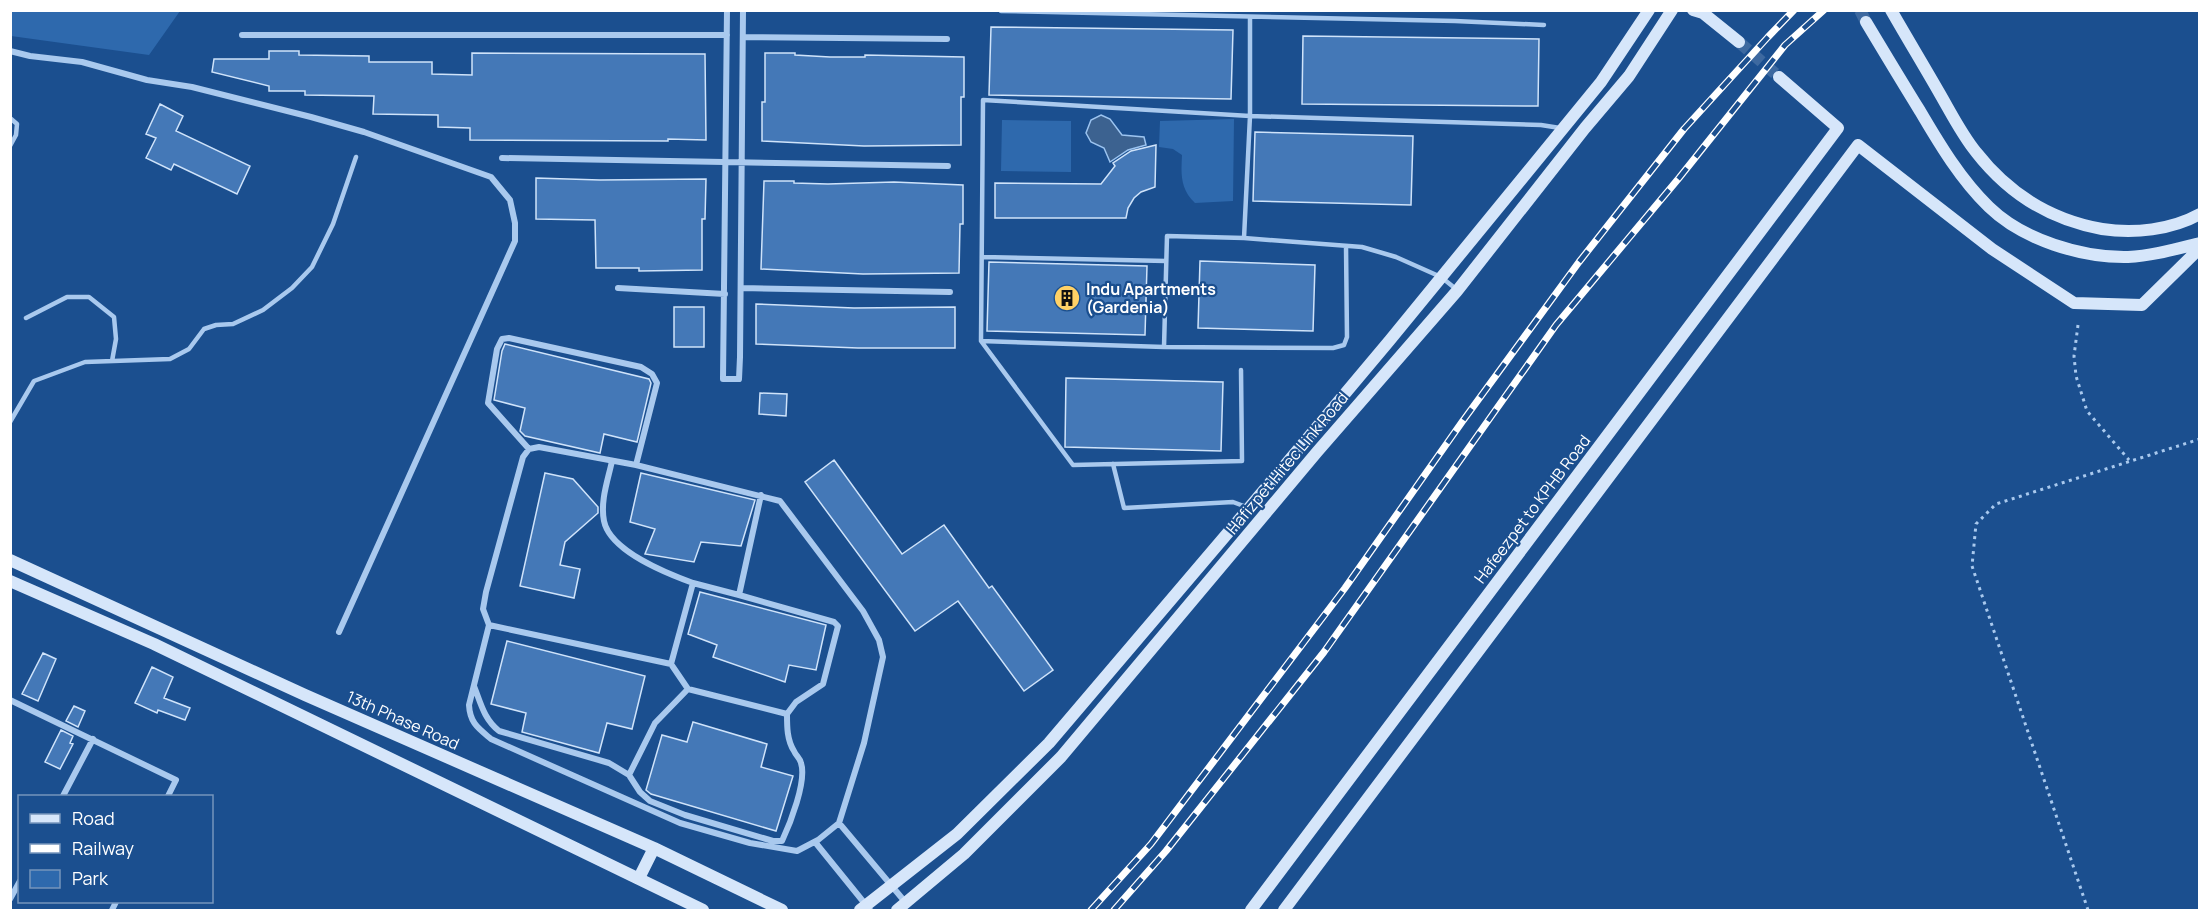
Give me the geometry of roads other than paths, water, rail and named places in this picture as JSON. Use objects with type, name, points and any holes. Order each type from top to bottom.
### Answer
[{"type":"main road","points":[[865,909],[957,834],[1049,742],[1249,508],[1601,82],[1649,10]]},
{"type":"main road","points":[[1669,15],[1689,10]]},
{"type":"main road","points":[[1694,10],[1703,13],[1739,42]]},
{"type":"main road","points":[[1891,10],[1975,152],[2002,181],[2028,202],[2056,216],[2086,226],[2120,232],[2157,229],[2199,214]]},
{"type":"main road","name":"Hafizpet Hitec Link Road","points":[[902,907],[964,854],[1061,757],[1317,452],[1457,291],[1585,128],[1629,76],[1669,15]]},
{"type":"main road","points":[[1866,22],[1944,151],[1984,201],[2011,224],[2039,240],[2095,254],[2127,257],[2158,253],[2199,243]]},
{"type":"main road","name":"Hafeezpet to KPHB Road","points":[[1251,910],[1838,128],[1779,77]]},
{"type":"main road","points":[[1284,910],[1858,145],[1992,249],[2074,303],[2142,304],[2199,248]]},
{"type":"main road","name":"13th Phase Road","points":[[10,560],[305,694],[654,848],[782,910]]},
{"type":"main road","points":[[10,581],[154,644],[703,910]]},
{"type":"main road","points":[[639,878],[654,848]]},
{"type":"street","points":[[727,10],[723,379],[739,379],[742,288],[743,10]]},
{"type":"street","points":[[242,35],[727,35]]},
{"type":"street","points":[[743,37],[947,39]]},
{"type":"street","points":[[10,51],[30,56],[82,62],[147,80],[192,87],[364,132],[491,177],[510,200],[515,223],[515,240],[339,632]]},
{"type":"street","points":[[502,158],[948,166]]},
{"type":"street","points":[[618,288],[725,294]]},
{"type":"street","points":[[742,288],[950,292]]},
{"type":"street","points":[[529,449],[488,403],[497,349],[502,339],[509,338],[641,367],[652,374],[657,383],[636,465]]},
{"type":"street","points":[[539,447],[636,465],[780,501],[863,611],[879,640],[883,657],[864,743],[839,823],[816,842],[797,851],[777,849],[680,823],[491,739],[477,728],[470,716],[469,705],[489,625],[483,609],[486,592],[523,457],[529,449],[539,447]]},
{"type":"street","points":[[474,686],[484,715],[489,723],[499,731],[609,763],[629,775],[640,792],[650,801],[762,838],[782,841],[789,826],[802,780],[800,760],[789,740],[787,714],[796,702],[823,684],[838,626],[834,622],[693,584],[656,569],[621,545],[611,536],[604,523],[603,508],[612,461]]},
{"type":"street","points":[[739,595],[761,495]]},
{"type":"street","points":[[671,664],[693,584]]},
{"type":"street","points":[[489,625],[671,664],[688,689],[787,714]]},
{"type":"street","points":[[629,775],[655,723],[688,689]]},
{"type":"street","points":[[10,700],[176,780],[168,795]]},
{"type":"street","points":[[64,795],[93,739]]},
{"type":"street","points":[[839,823],[892,886],[902,907]]},
{"type":"street","points":[[816,842],[865,909]]},
{"type":"street","points":[[10,899],[18,885]]},
{"type":"lane","points":[[1001,11],[1544,25]]},
{"type":"lane","points":[[1244,238],[1250,116],[1250,17]]},
{"type":"lane","points":[[1241,370],[1242,461],[1073,465],[981,341],[983,100],[1250,116],[1541,124],[1563,128]]},
{"type":"lane","points":[[10,118],[17,124],[16,135],[10,146]]},
{"type":"lane","points":[[10,422],[34,381],[85,362],[170,359],[189,349],[204,329],[216,325],[233,324],[263,310],[292,288],[312,267],[333,224],[356,157]]},
{"type":"lane","points":[[1164,347],[1167,236],[1244,238],[1362,247],[1396,257],[1441,277],[1457,291]]},
{"type":"lane","points":[[981,341],[1164,347],[1333,348],[1344,345],[1347,337],[1346,246]]},
{"type":"lane","points":[[982,257],[1166,261]]},
{"type":"lane","points":[[26,318],[68,297],[89,297],[114,316],[116,339],[112,361]]},
{"type":"lane","points":[[1113,464],[1124,508],[1233,502],[1249,508]]},
{"type":"tunnel","points":[[1860,10],[1866,22]]},
{"type":"tunnel","points":[[1739,42],[1779,77]]},
{"type":"railway","points":[[1091,910],[1151,844],[1345,588],[1579,262],[1684,129],[1794,10]]},
{"type":"railway","points":[[1114,910],[1166,851],[1324,652],[1556,325],[1679,178],[1785,45],[1824,10]]},
{"type":"place","name":"Indu Apartments (Gardenia)","points":[[1067,298]]}]
